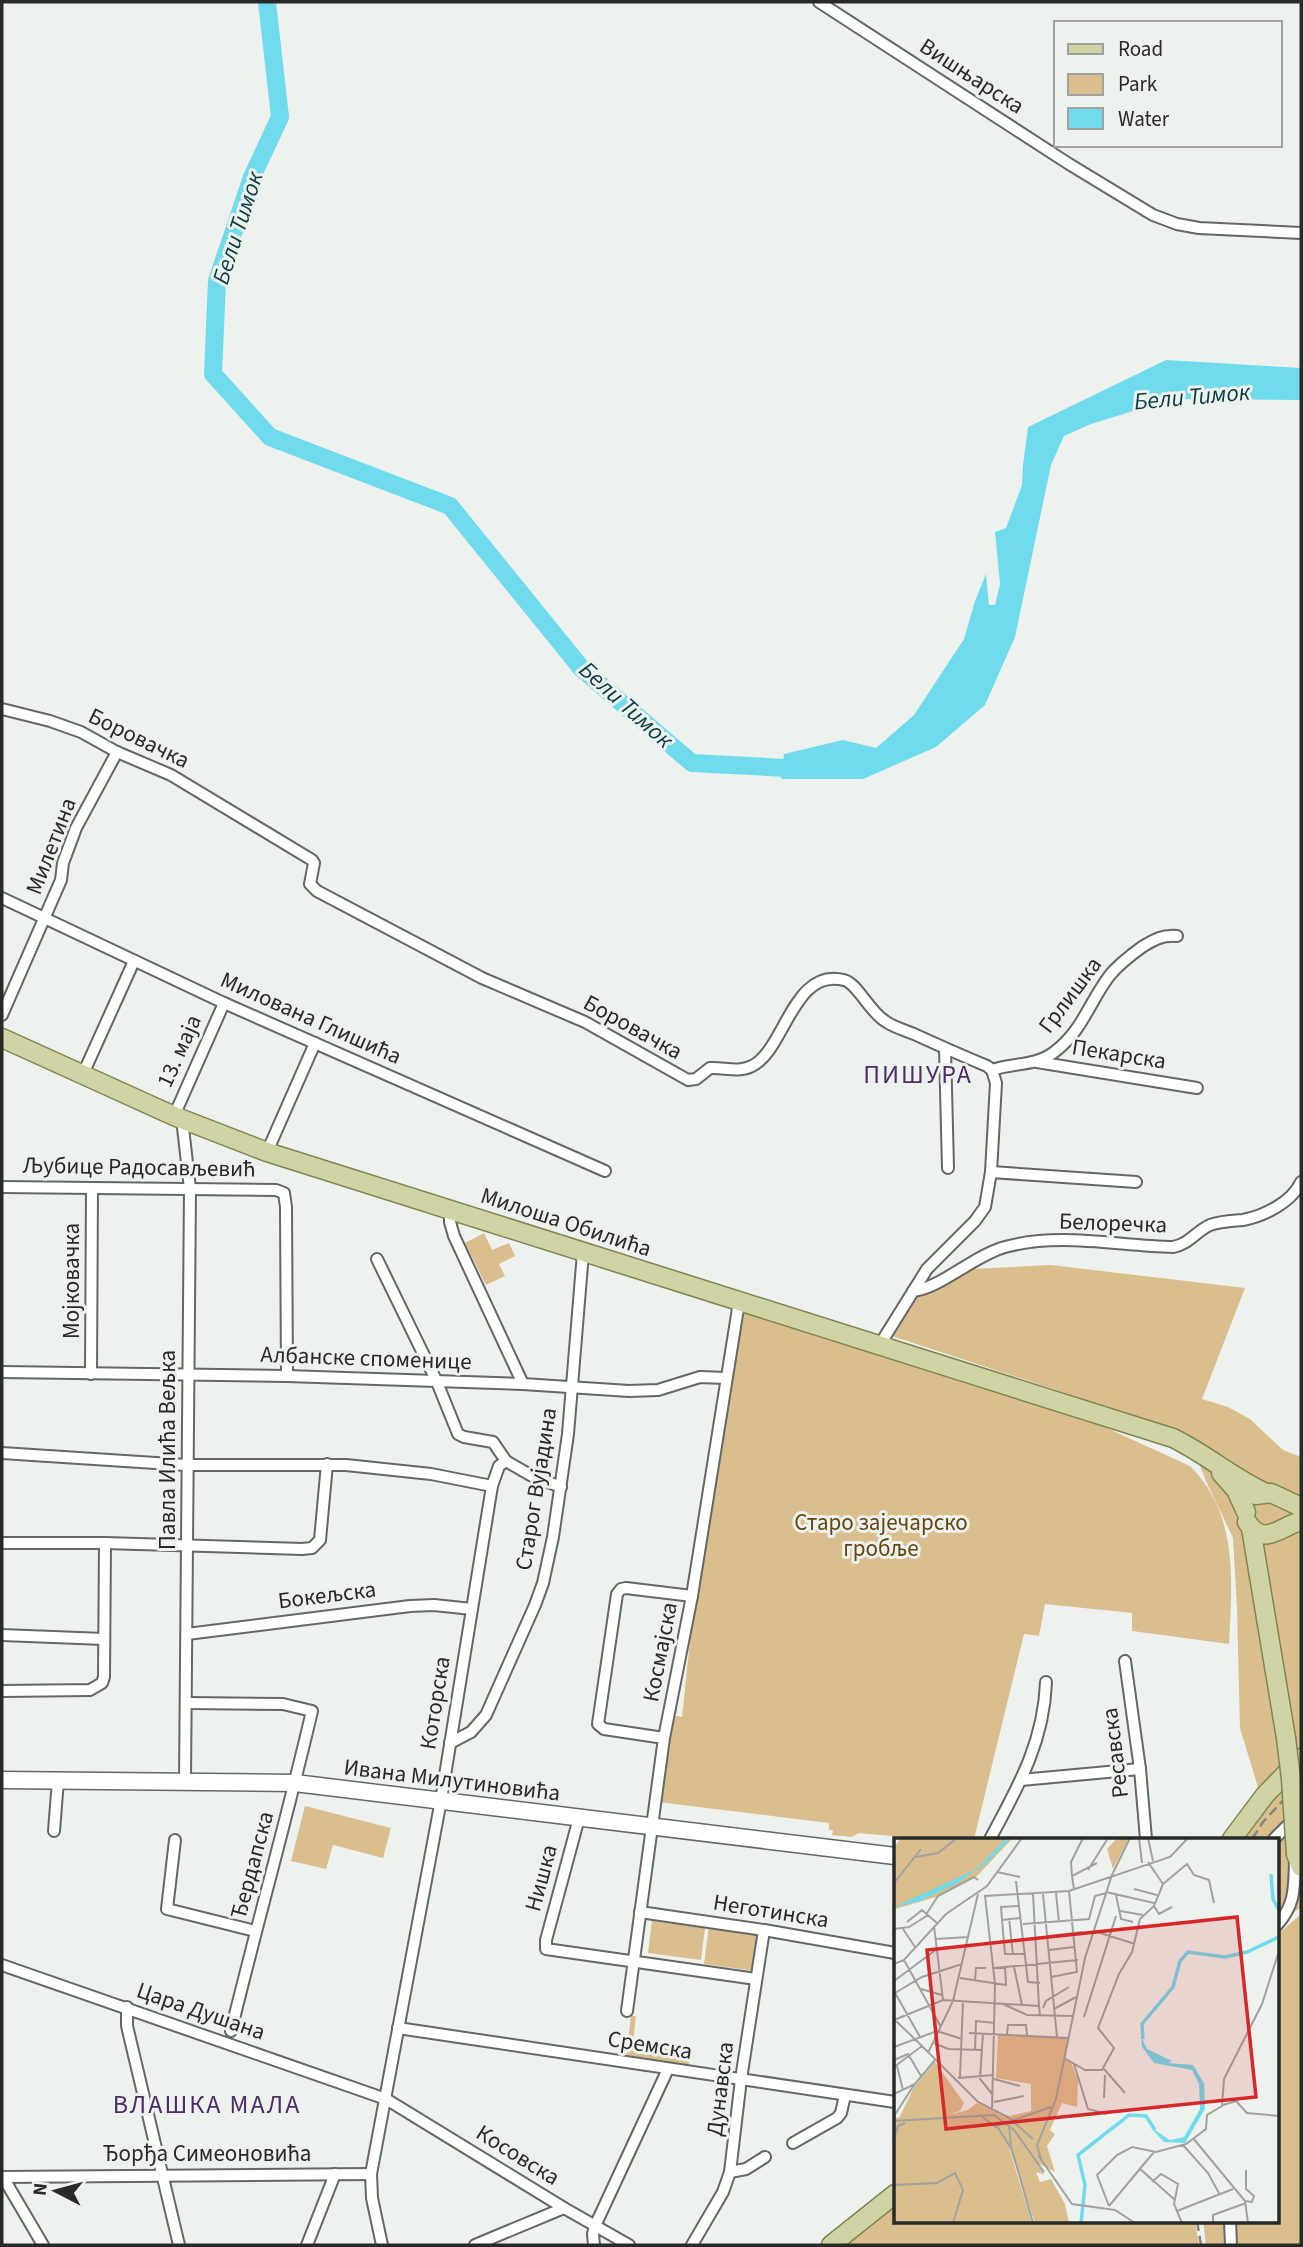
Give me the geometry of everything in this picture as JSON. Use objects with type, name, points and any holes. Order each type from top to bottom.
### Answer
[{"type":"main road","name":"Милоша Обилића","points":[[2,1038],[178,1117],[267,1153],[1173,1438],[1195,1448],[1241,1480],[1301,1507]]},
{"type":"main road","name":"Милоша Обилића","points":[[1126,1422],[1184,1448],[1211,1465],[1230,1481],[1248,1520],[1265,1605],[1286,1738],[1298,1860]]},
{"type":"main road","points":[[1280,1530],[1288,1514],[1275,1496],[1258,1494],[1252,1499],[1248,1520],[1263,1535],[1280,1530],[1301,1521]]},
{"type":"main road","name":"Милоша Обилића","points":[[1265,1605],[1267,1558],[1280,1530]]},
{"type":"main road","points":[[1233,1838],[1265,1795],[1301,1758]]},
{"type":"main road","points":[[831,2245],[894,2195]]},
{"type":"street","name":"Вишњарска","points":[[819,2],[1069,164],[1153,215],[1177,224],[1199,228],[1301,233]]},
{"type":"street","name":"Боровачка","points":[[2,709],[81,732],[117,752],[171,775],[308,856],[314,863],[310,884],[317,891],[482,978],[585,1022],[688,1080],[692,1081],[710,1068],[732,1070],[754,1065],[765,1055],[805,993],[831,979],[844,980],[855,986],[870,1009],[888,1024],[992,1070]]},
{"type":"street","name":"Милетина","points":[[2,1015],[61,880],[63,863],[76,828],[117,752]]},
{"type":"street","name":"Милована Глишића","points":[[2,898],[224,1003],[605,1171]]},
{"type":"street","name":"Грлишка","points":[[992,1070],[1034,1062],[1055,1051],[1072,1036],[1118,966],[1157,937],[1177,936]]},
{"type":"street","points":[[83,1074],[134,961]]},
{"type":"street","name":"13. маја","points":[[178,1117],[224,1003]]},
{"type":"street","points":[[267,1153],[315,1043]]},
{"type":"street","points":[[946,1049],[948,1168]]},
{"type":"street","name":"Пекарска","points":[[1034,1062],[1198,1088]]},
{"type":"street","points":[[879,1346],[927,1269],[982,1212],[991,1172],[996,1083],[992,1070]]},
{"type":"street","name":"Павла Илића Вељка","points":[[178,1117],[190,1189],[185,1781]]},
{"type":"street","points":[[991,1172],[1136,1182]]},
{"type":"street","name":"Белоречка","points":[[913,1291],[930,1285],[987,1253],[1026,1242],[1078,1241],[1173,1247],[1185,1245],[1211,1225],[1247,1219],[1268,1211],[1292,1195],[1301,1182]]},
{"type":"street","name":"Љубице Радосављевић","points":[[2,1186],[276,1190],[284,1193],[287,1376]]},
{"type":"street","name":"Мојковачка","points":[[92,1188],[92,1374]]},
{"type":"street","points":[[450,1211],[454,1236],[523,1384]]},
{"type":"street","name":"Старог Вујадина","points":[[450,1743],[464,1737],[482,1721],[535,1605],[548,1561],[561,1487],[583,1253]]},
{"type":"street","points":[[377,1259],[437,1382],[458,1434],[494,1442],[506,1461],[532,1476],[561,1487]]},
{"type":"street","name":"Космајска","points":[[626,2011],[664,1738],[692,1596],[739,1302]]},
{"type":"street","name":"Албанске споменице","points":[[2,1373],[287,1376],[646,1391],[658,1390],[692,1378],[726,1378]]},
{"type":"street","points":[[2,1453],[186,1465],[327,1464],[407,1471],[492,1486]]},
{"type":"street","name":"Которска","points":[[382,2245],[372,2198],[371,2174],[441,1800],[492,1486],[497,1470],[506,1461]]},
{"type":"street","points":[[2,1543],[312,1548],[320,1540],[327,1464]]},
{"type":"street","points":[[2,1691],[90,1690],[102,1683],[105,1543]]},
{"type":"street","points":[[664,1738],[604,1729],[598,1721],[617,1594],[626,1588],[692,1596]]},
{"type":"street","name":"Бокељска","points":[[187,1634],[410,1605],[472,1609]]},
{"type":"street","points":[[2,1635],[104,1639]]},
{"type":"street","name":"Ресавска","points":[[1125,1661],[1140,1769],[1146,1838]]},
{"type":"street","points":[[991,1838],[1021,1780],[1037,1740],[1044,1718],[1046,1682]]},
{"type":"street","name":"Ђердапска","points":[[186,1703],[273,1703],[294,1705],[312,1711],[231,2031]]},
{"type":"street","points":[[1021,1780],[1140,1769]]},
{"type":"street","name":"Ивана Милутиновића","points":[[2,1780],[295,1783],[894,1856]]},
{"type":"street","points":[[54,1831],[58,1780]]},
{"type":"street","points":[[1275,1838],[1301,1812]]},
{"type":"street","name":"Нишка","points":[[579,1818],[546,1940],[546,1949],[633,1962]]},
{"type":"street","points":[[175,1840],[166,1908],[256,1931]]},
{"type":"street","points":[[1278,1923],[1293,1899],[1298,1860]]},
{"type":"street","points":[[1278,1923],[1301,1903]]},
{"type":"street","name":"Неготинска","points":[[640,1912],[894,1952]]},
{"type":"street","name":"Дунавска","points":[[692,2245],[723,2192],[730,2172],[764,1930]]},
{"type":"street","points":[[633,1962],[756,1979]]},
{"type":"street","name":"Цара Душана","points":[[2,1965],[386,2099]]},
{"type":"street","points":[[127,2007],[127,2026],[179,2245]]},
{"type":"street","name":"Сремска","points":[[398,2028],[894,2102]]},
{"type":"street","points":[[594,2245],[595,2226],[668,2069]]},
{"type":"street","points":[[793,2143],[837,2118],[841,2113],[845,2095]]},
{"type":"street","name":"Косовска","points":[[386,2099],[629,2245]]},
{"type":"street","points":[[730,2172],[746,2169],[765,2157]]},
{"type":"street","points":[[307,2245],[335,2174]]},
{"type":"street","name":"Ђорђа Симеоновића","points":[[3,2177],[371,2174]]},
{"type":"street","points":[[3,2177],[43,2245]]},
{"type":"street","points":[[475,2245],[564,2208]]},
{"type":"street","points":[[1230,2222],[1231,2245]]},
{"type":"green space","points":[[484,1233],[492,1250],[509,1243],[515,1256],[499,1264],[505,1276],[486,1285],[465,1243]]},
{"type":"green space","points":[[1051,1265],[1245,1288],[1202,1399],[1228,1407],[1250,1419],[1283,1450],[1301,1457],[1301,1907],[1278,1924],[1278,1838],[1246,1838],[1264,1807],[1240,1728],[1233,1538],[1187,1433],[892,1336],[915,1296],[971,1269]]},
{"type":"green space","name":"Старо зајечарско гробље","points":[[745,1310],[1087,1419],[1190,1466],[1206,1485],[1225,1527],[1231,1574],[1229,1644],[1132,1631],[1132,1613],[1045,1604],[1039,1636],[1024,1634],[974,1838],[902,1838],[859,1833],[852,1837],[832,1835],[833,1830],[829,1830],[829,1823],[658,1802],[672,1715],[682,1717],[693,1613],[742,1314]]},
{"type":"green space","points":[[305,1806],[391,1828],[383,1858],[333,1845],[326,1869],[291,1861]]},
{"type":"green space","points":[[1301,1914],[1301,2245],[1206,2245],[1203,2222],[1278,2222],[1278,1934]]},
{"type":"green space","points":[[652,1921],[705,1928],[701,1960],[648,1953]]},
{"type":"green space","points":[[709,1926],[760,1933],[755,1971],[704,1964]]},
{"type":"green space","points":[[631,2016],[636,2016],[633,2041],[691,2048],[688,2067],[626,2060]]},
{"type":"green space","points":[[894,2206],[894,2222],[1195,2222],[1199,2245],[847,2245]]},
{"type":"water","points":[[1166,360],[1301,368],[1301,400],[1172,399],[1091,424],[1064,436],[1051,465],[1015,637],[985,705],[936,747],[863,779],[781,779],[784,754],[843,740],[876,748],[914,715],[964,639],[986,574],[989,605],[995,605],[1000,584],[995,532],[1006,528],[1022,485],[1028,427]]},
{"type":"waterway","name":"Бели Тимок","points":[[267,2],[280,117],[252,177],[217,281],[213,374],[270,437],[450,506],[582,669],[692,763],[804,769]]},
{"type":"railway","points":[[1253,1838],[1263,1822],[1301,1781]]},
{"type":"railway","points":[[1197,2222],[1201,2245]]},
{"type":"district","name":"ПИШУРА","points":[[918,1074]]},
{"type":"district","name":"ВЛАШКА МАЛА","points":[[207,2104]]}]
